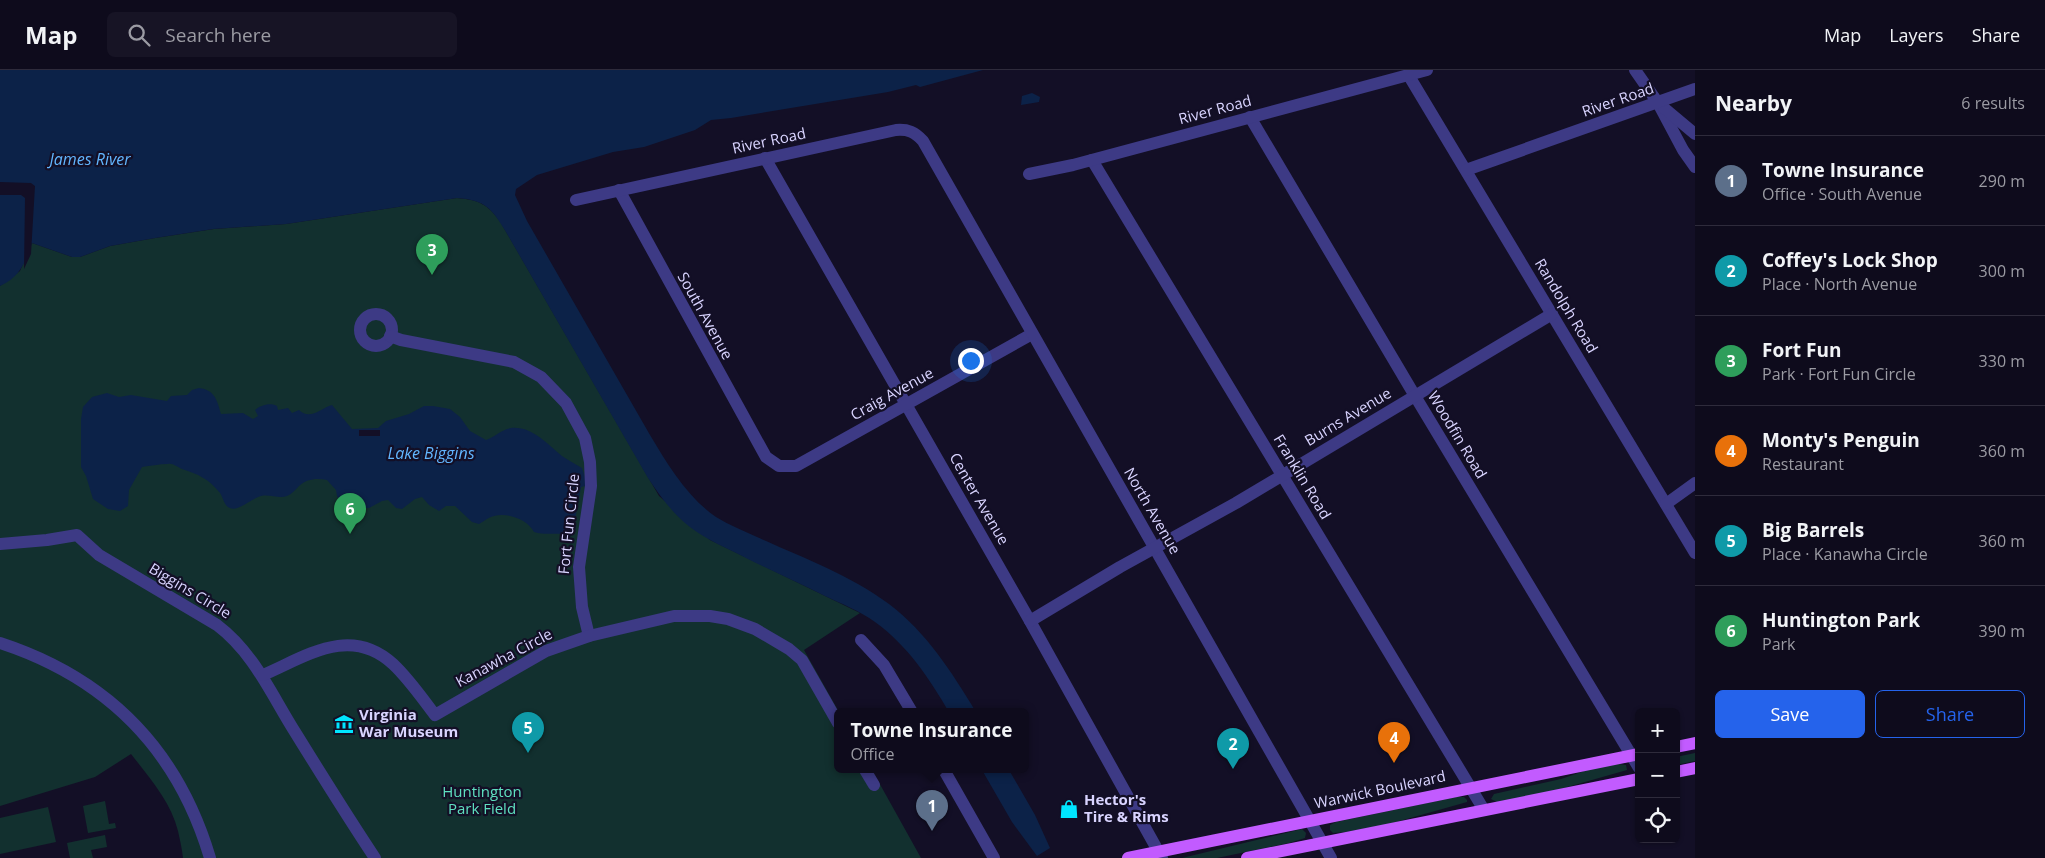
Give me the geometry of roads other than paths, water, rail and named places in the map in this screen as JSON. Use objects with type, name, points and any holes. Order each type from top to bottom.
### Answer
[{"type":"main road","points":[[1680,745],[1695,743]]},
{"type":"main road","name":"Warwick Boulevard","points":[[1128,858],[1160,855],[1310,821],[1635,755]]},
{"type":"main road","points":[[1680,771],[1695,768]]},
{"type":"main road","points":[[1247,858],[1635,780]]},
{"type":"street","name":"River Road","points":[[1029,174],[1092,160],[1427,70]]},
{"type":"street","points":[[1635,70],[1658,103],[1683,150],[1695,166]]},
{"type":"street","name":"Randolph Road","points":[[1409,76],[1695,553]]},
{"type":"street","name":"River Road","points":[[1466,170],[1695,89]]},
{"type":"street","points":[[1658,103],[1695,134]]},
{"type":"street","name":"Woodfin Road","points":[[1250,117],[1415,396],[1635,755]]},
{"type":"street","name":"River Road","points":[[576,200],[765,158],[904,130],[911,131],[923,141],[944,180]]},
{"type":"street","name":"Center Avenue","points":[[765,158],[1030,621],[1160,855]]},
{"type":"street","name":"Franklin Road","points":[[1092,160],[1484,810]]},
{"type":"street","name":"North Avenue","points":[[944,180],[1331,858]]},
{"type":"street","name":"South Avenue","points":[[619,190],[766,457]]},
{"type":"street","name":"Burns Avenue","points":[[1030,621],[1282,476],[1552,314]]},
{"type":"street","name":"Craig Avenue","points":[[766,457],[779,466],[796,466],[1032,334]]},
{"type":"street","name":"Fort Fun Circle","points":[[390,336],[401,340],[503,359],[523,366],[541,377],[562,398],[580,427],[588,450],[591,474],[589,498],[580,547],[579,567],[582,607],[589,636]]},
{"type":"street","points":[[1666,504],[1695,483]]},
{"type":"street","name":"Biggins Circle","points":[[0,544],[77,535],[99,556],[217,625],[242,647],[262,676],[293,730],[374,858]]},
{"type":"street","name":"Kanawha Circle","points":[[262,676],[322,649],[341,645],[364,647],[380,654],[395,666],[435,715],[546,651],[589,636],[674,616],[710,616],[736,622],[773,638],[802,660],[834,716]]},
{"type":"street","points":[[861,640],[884,665],[910,708]]},
{"type":"street","points":[[0,644],[73,674],[118,708],[140,730],[160,754],[190,803],[210,858]]},
{"type":"street","points":[[867,773],[874,785]]},
{"type":"street","points":[[946,773],[994,858]]},
{"type":"water","name":"James River","points":[[0,70],[983,70],[920,87],[916,85],[888,92],[711,120],[695,130],[644,147],[613,152],[537,175],[516,189],[515,195],[527,221],[650,435],[671,469],[687,490],[706,509],[721,520],[842,575],[889,604],[903,615],[927,640],[948,667],[973,708],[947,708],[934,687],[908,652],[887,631],[869,618],[710,540],[690,527],[678,516],[648,478],[501,224],[492,212],[482,204],[457,198],[286,224],[213,229],[110,246],[80,257],[72,257],[32,243],[21,269],[12,279],[0,286]]},
{"type":"water","points":[[1032,93],[1040,97],[1039,102],[1021,105],[1022,96]]},
{"type":"water","name":"Lake Biggins","points":[[199,388],[212,393],[221,414],[243,413],[253,419],[258,416],[255,410],[266,405],[275,405],[278,410],[288,408],[292,413],[299,410],[303,413],[311,414],[332,405],[352,429],[378,428],[386,421],[409,414],[424,406],[433,406],[450,409],[460,417],[470,431],[486,440],[511,428],[526,430],[539,437],[562,456],[582,468],[586,480],[585,486],[581,487],[574,525],[562,534],[534,532],[527,524],[517,518],[505,515],[490,517],[479,524],[472,522],[455,506],[446,506],[439,511],[429,505],[422,497],[415,499],[402,509],[396,508],[388,500],[365,508],[356,502],[340,501],[336,490],[327,480],[319,479],[305,482],[287,496],[261,496],[233,509],[226,505],[220,493],[207,481],[198,475],[170,464],[142,467],[129,490],[128,506],[120,511],[108,509],[93,499],[86,476],[81,467],[81,419],[83,407],[92,397],[107,393],[119,397],[131,395],[167,401],[171,396],[187,395],[192,390]]},
{"type":"water","points":[[984,773],[1011,773],[1035,815],[1050,848],[1037,856],[1012,822]]},
{"type":"place","name":"Fort Fun","points":[[432,275]]},
{"type":"place","name":"Huntington Park","points":[[350,534]]},
{"type":"place","name":"Virginia War Museum","points":[[344,724]]},
{"type":"place","name":"Big Barrels","points":[[528,753]]},
{"type":"place","name":"Monty's Penguin","points":[[1394,763]]},
{"type":"place","name":"Coffey's Lock Shop","points":[[1233,769]]},
{"type":"place","name":"Hector's Tire & Rims","points":[[1069,809]]},
{"type":"place","name":"Towne Insurance","points":[[932,831]]},
{"type":"park label","name":"Huntington Park Field","points":[[482,800]]}]
